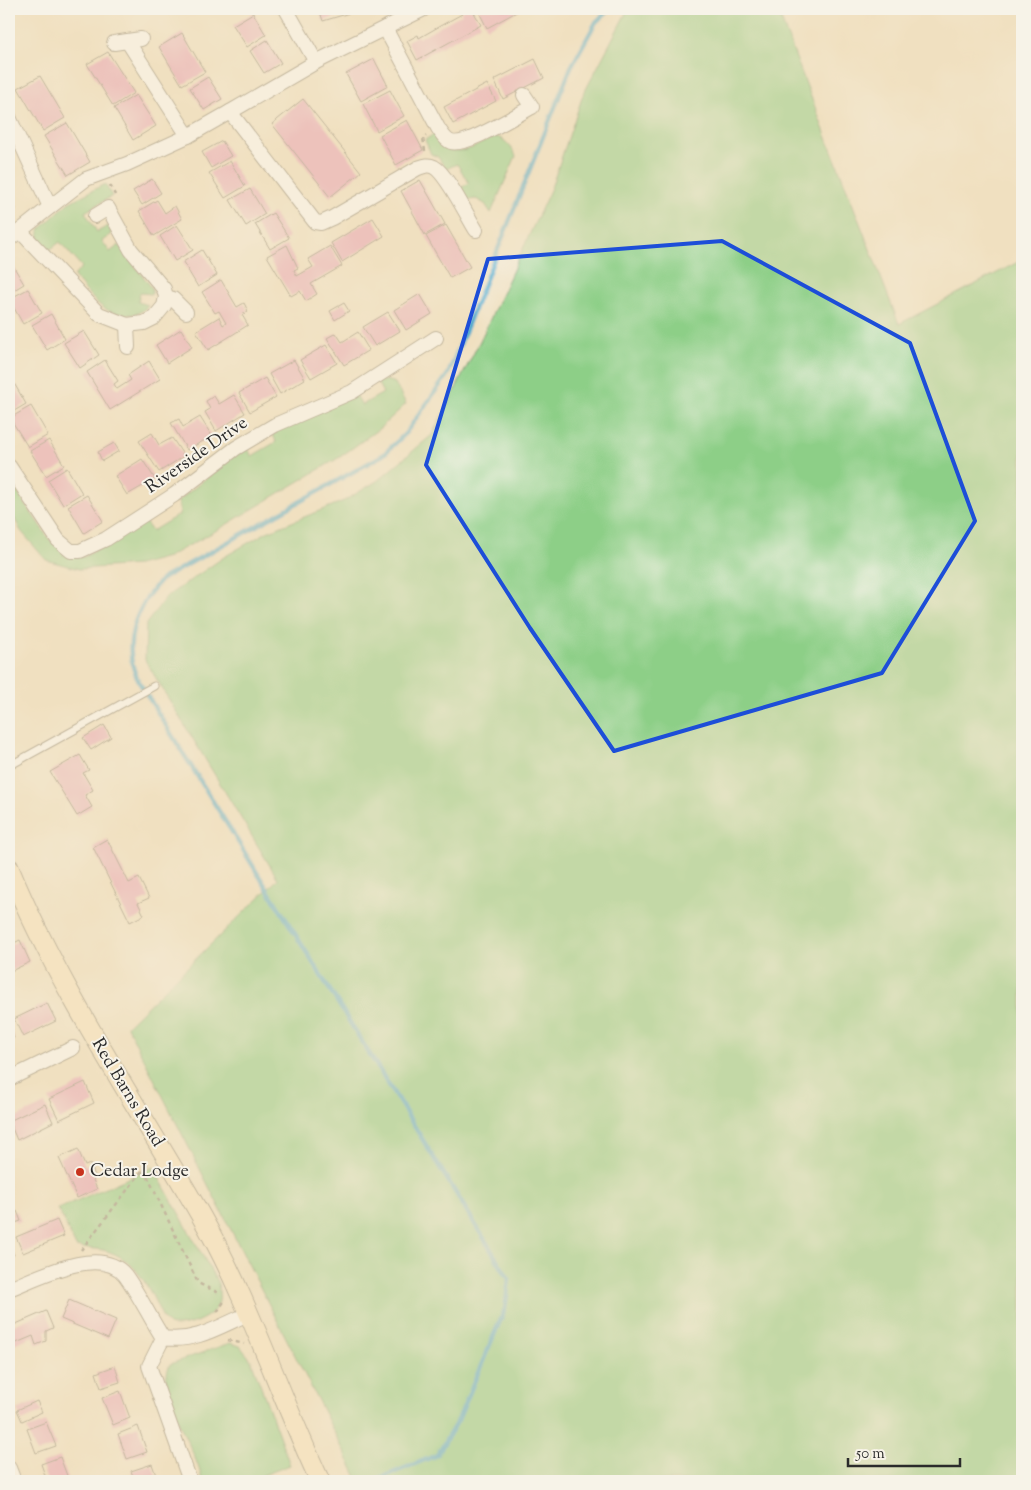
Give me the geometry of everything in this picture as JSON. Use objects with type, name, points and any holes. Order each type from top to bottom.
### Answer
[{"type":"street","points":[[286,9],[316,62]]},
{"type":"street","points":[[94,216],[108,208],[131,250],[164,289],[166,297],[164,306],[154,318],[144,323],[126,325],[99,314],[14,235],[86,180],[188,136],[316,62],[424,9]]},
{"type":"street","points":[[385,28],[438,128],[448,140],[453,142],[468,140],[532,107],[524,95]]},
{"type":"street","points":[[114,44],[134,41],[188,136]]},
{"type":"street","points":[[230,112],[314,222],[320,223],[332,218],[410,172],[427,165],[439,171],[476,230]]},
{"type":"street","points":[[9,117],[50,207]]},
{"type":"street","points":[[166,297],[172,299],[186,312]]},
{"type":"street","points":[[126,325],[128,347]]},
{"type":"street","name":"Riverside Drive","points":[[9,466],[58,540],[71,551],[80,550],[106,539],[174,495],[236,448],[268,430],[352,392],[436,338]]},
{"type":"street","name":"Red Barns Road","points":[[9,868],[14,894],[100,1049],[201,1217],[246,1310],[320,1481]]},
{"type":"street","points":[[9,1079],[73,1048]]},
{"type":"street","points":[[9,1289],[78,1264],[91,1262],[112,1266],[124,1274],[163,1338]]},
{"type":"street","points":[[163,1338],[179,1340],[202,1335],[246,1310]]},
{"type":"street","points":[[163,1338],[149,1366],[190,1481]]},
{"type":"street","points":[[9,1468],[14,1481]]},
{"type":"lane","points":[[9,766],[154,686]]},
{"type":"path","points":[[427,165],[423,138],[438,128]]},
{"type":"path","points":[[104,172],[115,195],[108,208]]},
{"type":"path","points":[[78,1264],[82,1248],[153,1157]]},
{"type":"path","points":[[144,1169],[198,1283],[226,1297],[246,1310]]},
{"type":"path","points":[[224,1288],[226,1297],[214,1315],[226,1339],[244,1344],[248,1348]]},
{"type":"highlighted area","points":[[722,241],[910,343],[975,521],[882,673],[614,751],[530,628],[426,465],[488,259]]},
{"type":"green space","points":[[628,9],[777,9],[899,324],[1022,260],[1022,1481],[359,1481],[127,1026],[278,879],[145,660],[146,624],[166,597],[224,557],[267,532],[344,501],[377,481],[432,435],[481,339],[551,188],[583,95]]},
{"type":"green space","points":[[434,134],[441,143],[455,151],[470,149],[495,136],[505,141],[512,149],[516,156],[491,213],[485,204],[476,199],[469,200],[457,190],[469,183],[457,164],[446,169],[438,157],[431,154],[425,140]]},
{"type":"green space","points":[[105,184],[112,196],[85,212],[97,232],[108,226],[112,234],[102,241],[110,252],[119,245],[152,288],[152,294],[140,293],[138,302],[148,305],[138,313],[118,314],[101,306],[74,276],[82,267],[60,242],[48,251],[39,238],[39,230],[68,203]]},
{"type":"green space","points":[[386,380],[395,383],[406,404],[380,428],[340,457],[168,557],[138,565],[79,569],[46,560],[21,531],[9,508],[9,480],[49,539],[68,556],[84,557],[145,522],[152,531],[180,514],[178,501],[246,446],[252,456],[276,442],[272,432],[356,395],[362,405],[383,393],[377,382]]},
{"type":"green space","points":[[153,1167],[218,1283],[218,1304],[213,1312],[202,1319],[181,1326],[169,1325],[164,1320],[148,1287],[134,1268],[125,1260],[103,1250],[76,1247],[58,1209]]},
{"type":"green space","points":[[230,1343],[240,1346],[251,1360],[290,1465],[248,1481],[202,1481],[193,1453],[172,1406],[167,1376],[170,1364]]},
{"type":"building","points":[[319,9],[352,9],[353,12],[323,21]]},
{"type":"building","points":[[472,9],[481,25],[417,60],[407,41],[418,35],[419,38],[462,14],[460,12]]},
{"type":"building","points":[[522,9],[487,28],[478,10]]},
{"type":"building","points":[[253,13],[266,35],[247,47],[233,25]]},
{"type":"building","points":[[182,33],[205,72],[182,85],[159,47]]},
{"type":"building","points":[[267,40],[281,63],[264,73],[250,51]]},
{"type":"building","points":[[108,52],[134,93],[113,106],[87,64]]},
{"type":"building","points":[[374,59],[388,86],[361,101],[346,74]]},
{"type":"building","points":[[535,59],[544,78],[503,99],[494,80]]},
{"type":"building","points":[[40,76],[65,118],[43,131],[18,88]]},
{"type":"building","points":[[208,77],[222,99],[204,110],[190,88]]},
{"type":"building","points":[[487,84],[496,101],[453,124],[444,107]]},
{"type":"building","points":[[390,90],[404,116],[377,131],[363,104]]},
{"type":"building","points":[[136,95],[156,126],[133,140],[114,108]]},
{"type":"building","points":[[303,99],[361,172],[330,197],[272,124]]},
{"type":"building","points":[[407,120],[423,150],[396,165],[380,135]]},
{"type":"building","points":[[67,123],[90,162],[68,175],[44,136]]},
{"type":"building","points":[[222,141],[231,156],[211,168],[202,152]]},
{"type":"building","points":[[230,161],[245,186],[225,198],[209,173]]},
{"type":"building","points":[[152,179],[161,193],[142,205],[133,191]]},
{"type":"building","points":[[420,180],[445,224],[425,235],[401,191]]},
{"type":"building","points":[[250,189],[265,214],[246,226],[230,200]]},
{"type":"building","points":[[9,191],[16,209],[9,212]]},
{"type":"building","points":[[157,200],[165,213],[175,206],[182,219],[154,236],[139,211]]},
{"type":"building","points":[[273,213],[289,238],[270,249],[255,224]]},
{"type":"building","points":[[373,218],[384,236],[342,262],[331,243]]},
{"type":"building","points":[[177,225],[193,250],[175,261],[160,236]]},
{"type":"building","points":[[446,225],[470,267],[450,278],[426,236]]},
{"type":"building","points":[[287,245],[298,268],[294,270],[297,276],[313,267],[308,259],[330,246],[342,266],[311,284],[317,294],[306,301],[300,291],[291,296],[267,256]]},
{"type":"building","points":[[202,250],[217,275],[198,287],[183,262]]},
{"type":"building","points":[[9,259],[24,284],[9,293]]},
{"type":"building","points":[[221,280],[237,307],[244,303],[248,311],[242,315],[248,325],[208,350],[196,331],[219,317],[223,325],[226,323],[219,311],[215,313],[202,292]]},
{"type":"building","points":[[28,289],[42,313],[23,324],[9,299]]},
{"type":"building","points":[[420,294],[432,314],[406,330],[394,310]]},
{"type":"building","points":[[344,303],[349,311],[335,320],[330,311]]},
{"type":"building","points":[[388,312],[400,331],[375,346],[363,327]]},
{"type":"building","points":[[51,314],[65,339],[47,350],[32,325]]},
{"type":"building","points":[[181,329],[192,347],[167,363],[156,345]]},
{"type":"building","points":[[84,331],[99,355],[80,368],[64,343]]},
{"type":"building","points":[[358,332],[369,350],[344,365],[327,338],[336,333],[342,342]]},
{"type":"building","points":[[326,345],[337,363],[311,378],[300,360]]},
{"type":"building","points":[[105,360],[118,381],[114,384],[117,389],[131,380],[128,375],[149,361],[160,379],[110,410],[87,372]]},
{"type":"building","points":[[294,360],[305,379],[280,394],[269,374]]},
{"type":"building","points":[[11,378],[26,404],[9,414],[9,380]]},
{"type":"building","points":[[265,378],[276,397],[250,412],[239,393]]},
{"type":"building","points":[[234,395],[245,413],[216,431],[205,412],[210,409],[206,401],[214,396],[219,404]]},
{"type":"building","points":[[31,406],[48,435],[28,447],[10,418]]},
{"type":"building","points":[[200,417],[212,436],[187,450],[171,423],[179,419],[183,427]]},
{"type":"building","points":[[152,433],[159,445],[172,438],[184,456],[159,472],[139,441]]},
{"type":"building","points":[[49,440],[64,465],[46,476],[30,451]]},
{"type":"building","points":[[114,443],[119,451],[102,461],[98,452]]},
{"type":"building","points":[[142,459],[155,479],[127,495],[115,476]]},
{"type":"building","points":[[67,468],[82,493],[63,505],[48,480]]},
{"type":"building","points":[[87,495],[103,521],[84,533],[68,506]]},
{"type":"building","points":[[104,725],[111,737],[91,750],[83,738]]},
{"type":"building","points":[[80,755],[89,770],[83,773],[93,790],[85,795],[92,807],[77,816],[50,772]]},
{"type":"building","points":[[107,839],[129,883],[139,878],[149,898],[138,903],[144,915],[130,922],[93,847]]},
{"type":"building","points":[[20,940],[30,962],[9,972],[10,945]]},
{"type":"building","points":[[47,1003],[56,1021],[23,1037],[14,1019]]},
{"type":"building","points":[[9,1025],[14,1038],[9,1040]]},
{"type":"building","points":[[85,1082],[94,1103],[59,1120],[49,1099]]},
{"type":"building","points":[[45,1104],[53,1122],[17,1140],[9,1121]]},
{"type":"building","name":"Cedar Lodge","points":[[78,1149],[85,1166],[90,1164],[96,1178],[93,1180],[97,1189],[77,1198],[59,1158]]},
{"type":"building","points":[[17,1211],[21,1221],[15,1223],[11,1213]]},
{"type":"building","points":[[57,1220],[64,1236],[23,1253],[16,1237]]},
{"type":"building","points":[[9,1243],[14,1255],[9,1257]]},
{"type":"building","points":[[69,1300],[116,1320],[108,1339],[61,1319]]},
{"type":"building","points":[[46,1311],[53,1328],[46,1331],[46,1341],[36,1345],[33,1336],[9,1346],[9,1327]]},
{"type":"building","points":[[115,1366],[120,1382],[101,1388],[96,1373]]},
{"type":"building","points":[[120,1391],[130,1418],[113,1425],[102,1398]]},
{"type":"building","points":[[37,1401],[42,1412],[22,1421],[17,1410]]},
{"type":"building","points":[[46,1422],[56,1446],[36,1453],[27,1429]]},
{"type":"building","points":[[138,1426],[147,1452],[127,1459],[118,1434]]},
{"type":"building","points":[[60,1457],[69,1481],[47,1481],[41,1464]]},
{"type":"building","points":[[152,1464],[158,1481],[135,1481],[131,1471]]},
{"type":"waterway","points":[[373,1481],[437,1455],[458,1420],[505,1309],[509,1279],[139,682],[133,668],[131,641],[138,614],[145,601],[162,579],[383,455],[405,434],[448,374],[571,67],[596,22],[610,9]]},
{"type":"place","name":"Cedar Lodge","points":[[80,1172]]}]
